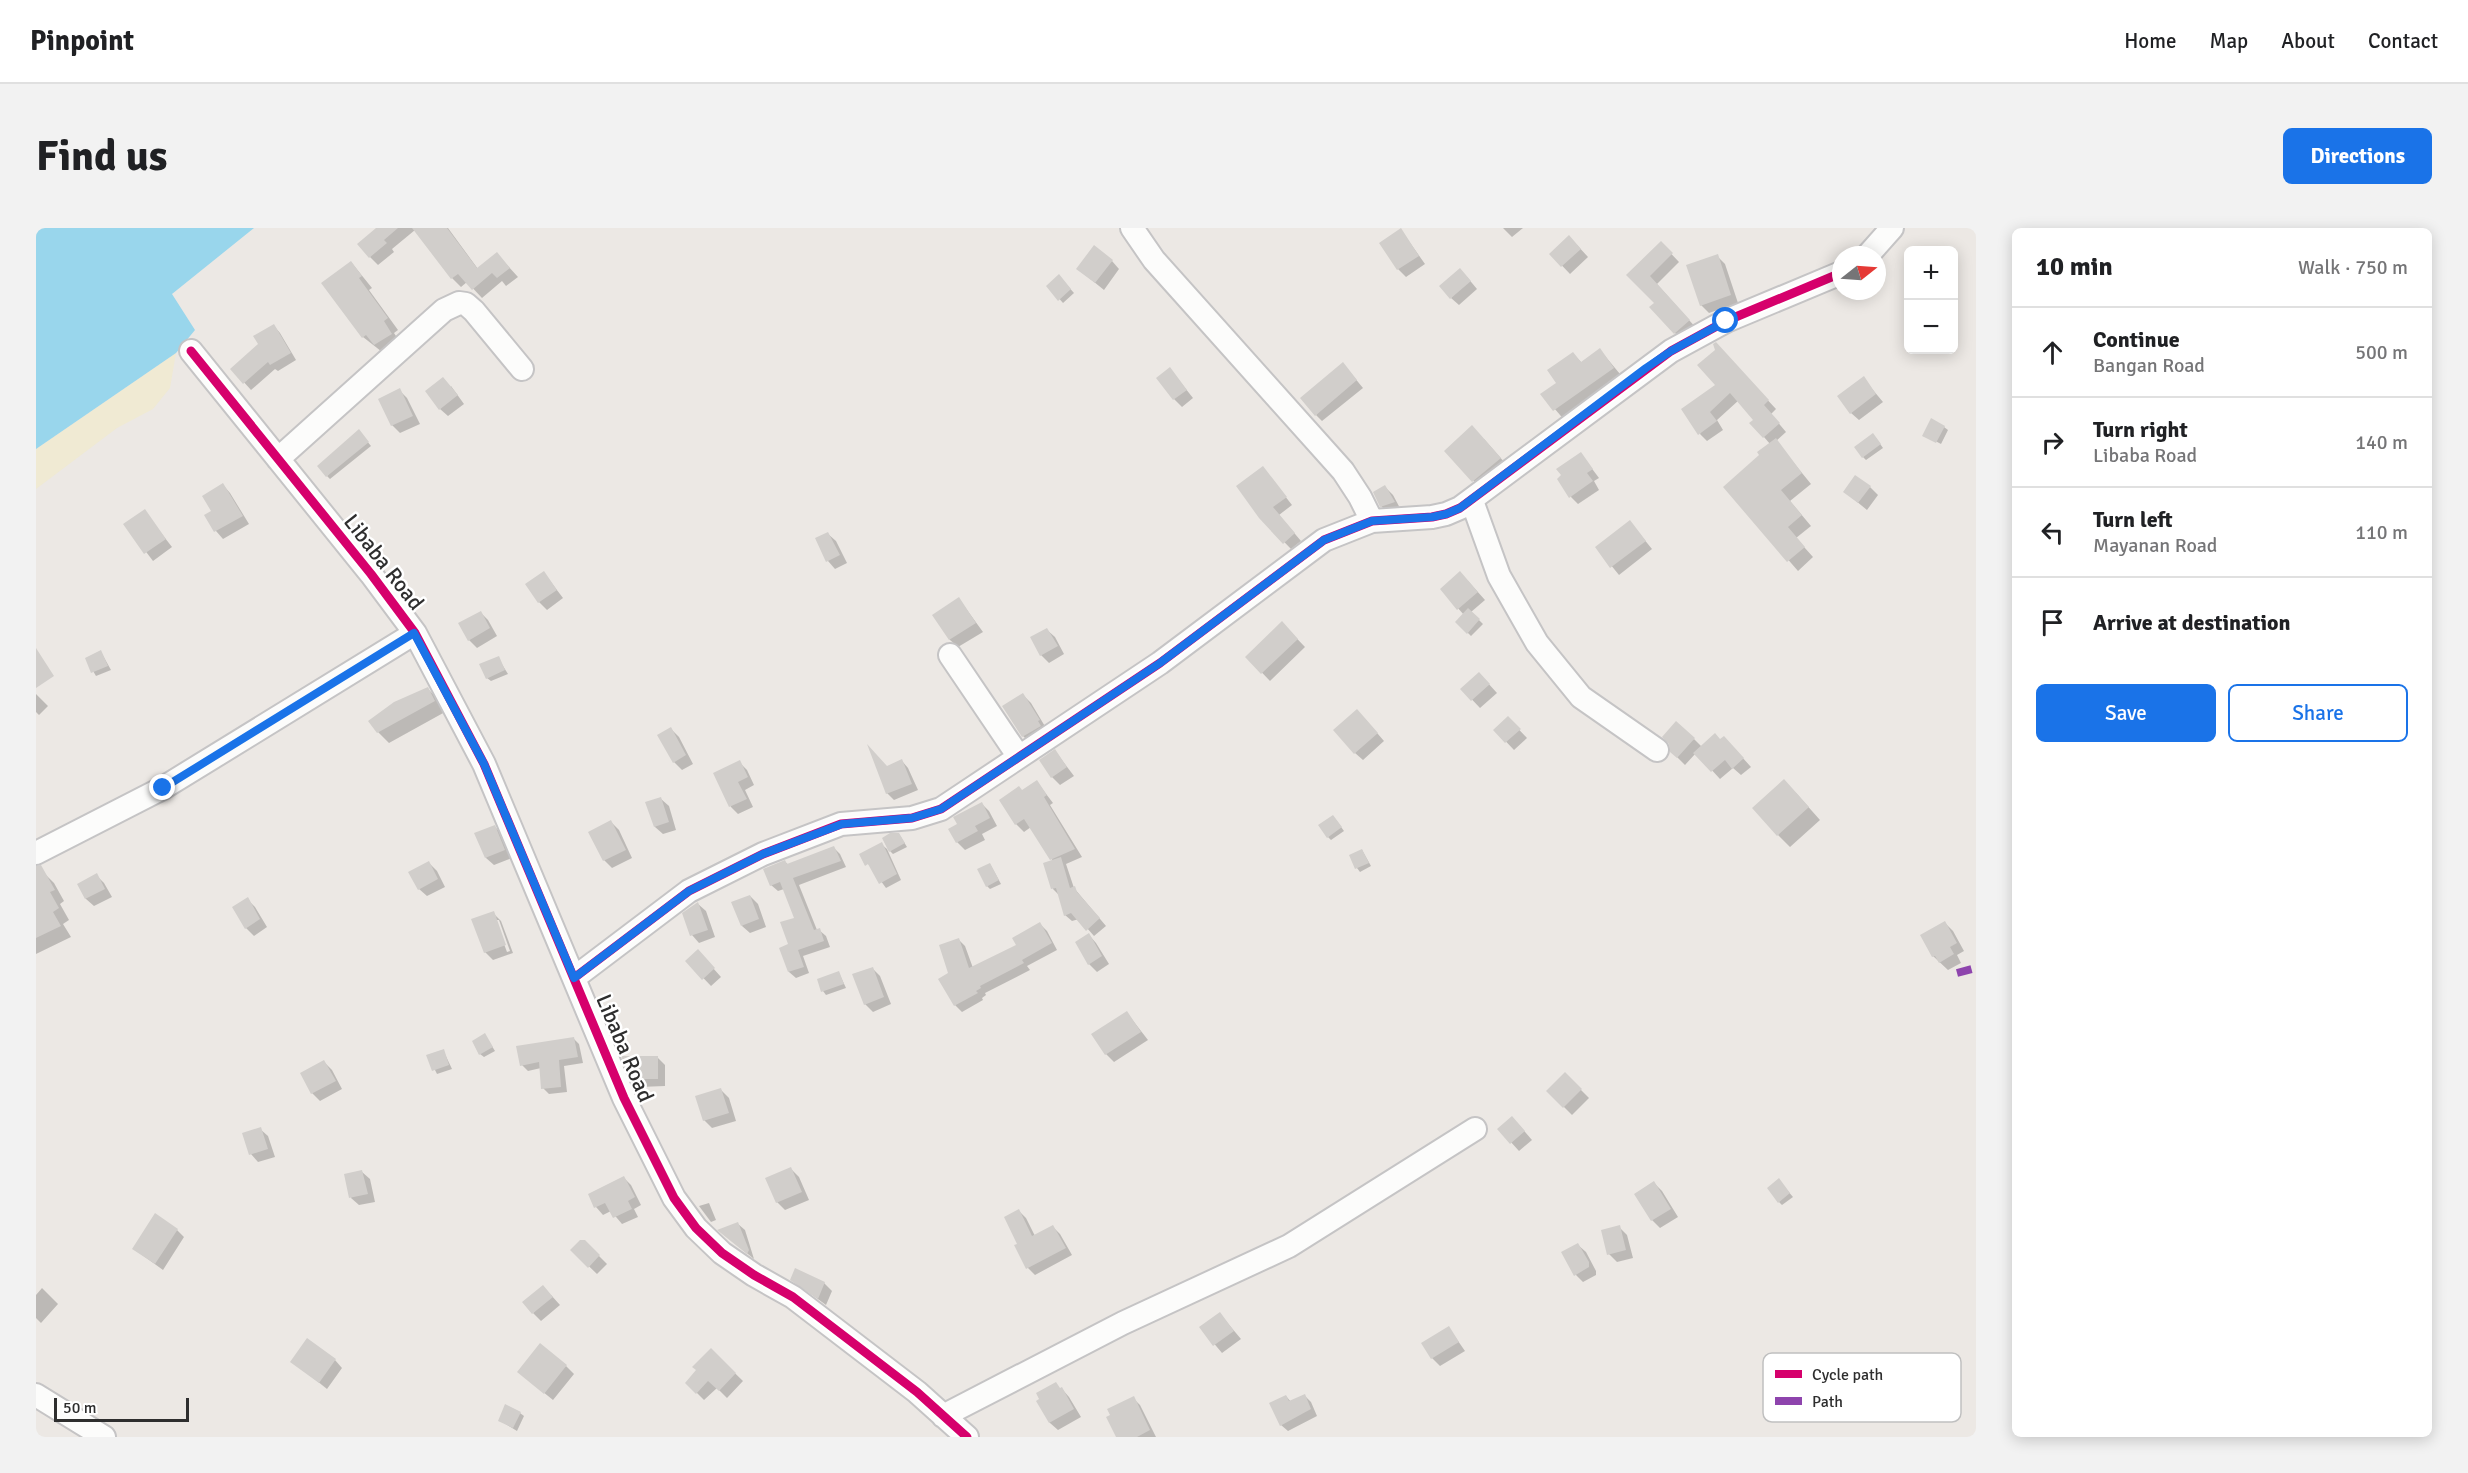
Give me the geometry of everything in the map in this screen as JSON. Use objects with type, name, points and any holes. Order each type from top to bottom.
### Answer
[{"type":"street","points":[[1132,228],[1154,260],[1343,471],[1372,521]]},
{"type":"street","points":[[1876,246],[1892,228]]},
{"type":"street","points":[[574,978],[689,891],[763,854],[842,824],[912,818],[941,809],[1160,663],[1324,540],[1372,521],[1446,514],[1472,501],[1559,433],[1671,351],[1726,321],[1832,277]]},
{"type":"street","points":[[278,459],[451,306],[466,304],[474,311],[522,369]]},
{"type":"street","name":"Libaba Road","points":[[191,351],[371,574],[414,633],[484,764],[624,1098],[674,1198],[696,1228],[722,1253],[754,1275],[793,1297],[917,1392],[967,1437]]},
{"type":"street","points":[[1472,501],[1499,576],[1537,643],[1581,697],[1657,750]]},
{"type":"street","points":[[36,853],[163,788],[414,633]]},
{"type":"street","points":[[950,656],[1019,757]]},
{"type":"street","points":[[944,1416],[1123,1323],[1289,1246],[1475,1130]]},
{"type":"street","points":[[36,1395],[104,1437]]},
{"type":"sand","points":[[176,353],[170,388],[153,409],[117,428],[36,489],[36,449]]},
{"type":"water","points":[[36,228],[254,228],[172,294],[195,330],[176,353],[36,449]]},
{"type":"building","points":[[376,228],[398,228],[384,240],[387,243],[369,258],[357,244]]},
{"type":"building","points":[[412,228],[447,228],[477,268],[497,252],[510,268],[497,278],[492,273],[472,290],[458,274],[451,279]]},
{"type":"building","points":[[1401,228],[1419,256],[1397,270],[1379,243]]},
{"type":"building","points":[[1569,235],[1581,249],[1561,267],[1549,254]]},
{"type":"building","points":[[1661,241],[1673,253],[1650,276],[1690,320],[1674,334],[1649,307],[1654,303],[1626,275]]},
{"type":"building","points":[[1094,245],[1113,260],[1095,283],[1076,269]]},
{"type":"building","points":[[1718,254],[1731,295],[1700,306],[1686,265]]},
{"type":"building","points":[[351,261],[362,276],[359,278],[388,318],[384,321],[392,334],[374,345],[366,335],[362,338],[321,283]]},
{"type":"building","points":[[1460,268],[1471,281],[1450,299],[1439,286]]},
{"type":"building","points":[[1059,274],[1071,289],[1058,301],[1046,286]]},
{"type":"building","points":[[274,324],[291,353],[270,365],[268,362],[243,384],[230,369],[258,344],[253,336]]},
{"type":"building","points":[[1716,342],[1769,400],[1764,405],[1780,423],[1763,438],[1749,423],[1753,420],[1730,393],[1710,412],[1717,421],[1698,435],[1681,409],[1715,385],[1697,365],[1715,350],[1713,344]]},
{"type":"building","points":[[1600,348],[1614,368],[1553,411],[1540,394],[1556,383],[1547,370],[1573,352],[1581,362]]},
{"type":"building","points":[[1343,362],[1357,380],[1315,416],[1300,398]]},
{"type":"building","points":[[1170,367],[1187,390],[1173,400],[1156,378]]},
{"type":"building","points":[[1864,376],[1876,394],[1850,414],[1837,396]]},
{"type":"building","points":[[443,377],[458,395],[439,410],[425,391]]},
{"type":"building","points":[[400,388],[413,416],[391,426],[378,399]]},
{"type":"building","points":[[1931,418],[1945,426],[1936,443],[1922,436]]},
{"type":"building","points":[[1472,425],[1501,458],[1472,482],[1444,451]]},
{"type":"building","points":[[359,429],[369,442],[326,477],[317,466]]},
{"type":"building","points":[[1873,433],[1881,444],[1862,458],[1854,447]]},
{"type":"building","points":[[1776,438],[1802,473],[1781,490],[1802,515],[1788,527],[1805,547],[1787,562],[1723,487],[1759,455],[1757,452]]},
{"type":"building","points":[[1581,452],[1593,469],[1587,473],[1593,481],[1569,498],[1557,479],[1561,475],[1556,469]]},
{"type":"building","points":[[1263,466],[1287,497],[1273,507],[1295,533],[1283,544],[1259,518],[1236,486]]},
{"type":"building","points":[[1855,475],[1871,486],[1858,503],[1843,492]]},
{"type":"building","points":[[223,483],[243,516],[214,532],[204,515],[211,511],[202,496]]},
{"type":"building","points":[[1385,485],[1395,502],[1380,507],[1373,492]]},
{"type":"building","points":[[145,509],[166,539],[144,554],[123,524]]},
{"type":"building","points":[[1630,520],[1646,541],[1610,568],[1595,547]]},
{"type":"building","points":[[828,532],[840,555],[826,562],[815,538]]},
{"type":"building","points":[[544,571],[557,590],[538,603],[525,584]]},
{"type":"building","points":[[1460,571],[1478,592],[1457,610],[1440,589]]},
{"type":"building","points":[[959,597],[976,623],[949,640],[932,615]]},
{"type":"building","points":[[1468,608],[1480,619],[1467,634],[1455,622]]},
{"type":"building","points":[[481,611],[490,628],[468,641],[458,623]]},
{"type":"building","points":[[1282,621],[1298,639],[1261,674],[1245,657]]},
{"type":"building","points":[[1047,628],[1058,646],[1040,656],[1030,637]]},
{"type":"building","points":[[36,648],[54,676],[36,688]]},
{"type":"building","points":[[101,650],[108,666],[91,673],[85,658]]},
{"type":"building","points":[[499,656],[505,670],[486,679],[479,664]]},
{"type":"building","points":[[1479,672],[1490,684],[1471,701],[1460,689]]},
{"type":"building","points":[[428,687],[435,701],[377,733],[368,721],[394,702]]},
{"type":"building","points":[[1023,693],[1040,720],[1038,721],[1041,726],[1022,737],[1002,706]]},
{"type":"building","points":[[1357,709],[1378,733],[1354,754],[1333,730]]},
{"type":"building","points":[[1508,716],[1521,729],[1505,743],[1493,730]]},
{"type":"building","points":[[1676,721],[1695,738],[1677,758],[1670,752],[1669,744],[1662,737]]},
{"type":"building","points":[[671,727],[686,755],[673,763],[657,735]]},
{"type":"building","points":[[1715,733],[1720,739],[1724,736],[1744,758],[1732,769],[1725,760],[1711,772],[1693,753]]},
{"type":"building","points":[[867,744],[887,766],[902,759],[912,784],[886,794]]},
{"type":"building","points":[[1055,749],[1067,767],[1051,778],[1039,760]]},
{"type":"building","points":[[740,760],[748,777],[738,782],[747,799],[729,807],[713,773]]},
{"type":"building","points":[[1784,779],[1809,807],[1777,836],[1752,808]]},
{"type":"building","points":[[1037,780],[1047,795],[1044,797],[1075,849],[1050,860],[1024,819],[1015,825],[999,800],[1019,786],[1022,790]]},
{"type":"building","points":[[661,797],[669,822],[654,827],[645,802]]},
{"type":"building","points":[[982,802],[990,818],[975,826],[978,831],[956,843],[948,829],[957,824],[953,817]]},
{"type":"building","points":[[1333,815],[1342,827],[1327,838],[1318,825]]},
{"type":"building","points":[[611,820],[626,850],[603,861],[588,832]]},
{"type":"building","points":[[495,825],[505,850],[485,858],[474,833]]},
{"type":"building","points":[[890,833],[899,833],[905,843],[889,852],[882,838]]},
{"type":"building","points":[[882,842],[897,874],[879,884],[868,864],[865,866],[859,854]]},
{"type":"building","points":[[834,846],[841,861],[793,878],[814,930],[820,928],[824,941],[798,950],[804,967],[788,972],[779,948],[788,944],[780,922],[794,918],[780,882],[770,886],[763,869],[785,860],[787,864]]},
{"type":"building","points":[[1362,849],[1369,863],[1355,869],[1349,855]]},
{"type":"building","points":[[1061,857],[1070,888],[1075,886],[1077,892],[1100,918],[1086,931],[1071,913],[1064,916],[1056,888],[1051,889],[1043,863]]},
{"type":"building","points":[[429,861],[438,879],[418,890],[408,872]]},
{"type":"building","points":[[990,863],[999,880],[986,887],[977,869]]},
{"type":"building","points":[[41,865],[55,890],[50,892],[59,908],[53,912],[61,926],[36,938],[36,866]]},
{"type":"building","points":[[97,873],[105,889],[85,899],[77,884]]},
{"type":"building","points":[[750,895],[759,919],[741,926],[731,902]]},
{"type":"building","points":[[248,897],[260,919],[245,929],[232,907]]},
{"type":"building","points":[[698,902],[708,930],[690,936],[682,913]]},
{"type":"building","points":[[494,911],[506,945],[484,953],[471,919]]},
{"type":"building","points":[[1945,921],[1957,943],[1950,947],[1954,954],[1939,963],[1935,956],[1932,957],[1920,935]]},
{"type":"building","points":[[1040,922],[1052,943],[1022,960],[1024,963],[980,986],[981,988],[976,991],[978,993],[954,1006],[938,979],[948,973],[939,945],[959,938],[969,968],[1016,945],[1012,938]]},
{"type":"building","points":[[1089,933],[1102,956],[1088,965],[1075,942]]},
{"type":"building","points":[[698,949],[715,968],[702,980],[685,961]]},
{"type":"building","points":[[873,967],[884,997],[864,1005],[852,974]]},
{"type":"building","points":[[839,971],[844,984],[821,992],[817,979]]},
{"type":"building","points":[[1127,1011],[1141,1032],[1105,1055],[1091,1034]]},
{"type":"building","points":[[485,1033],[493,1047],[479,1055],[472,1041]]},
{"type":"building","points":[[574,1037],[578,1057],[559,1060],[561,1087],[541,1089],[539,1062],[520,1066],[516,1046]]},
{"type":"building","points":[[444,1049],[449,1065],[432,1071],[426,1055]]},
{"type":"building","points":[[621,1056],[658,1056],[658,1079],[631,1079]]},
{"type":"building","points":[[324,1060],[336,1081],[311,1094],[300,1073]]},
{"type":"building","points":[[1565,1072],[1582,1089],[1563,1108],[1546,1091]]},
{"type":"building","points":[[721,1088],[729,1113],[703,1121],[695,1096]]},
{"type":"building","points":[[1512,1116],[1525,1131],[1510,1144],[1497,1129]]},
{"type":"building","points":[[261,1127],[268,1149],[249,1155],[242,1133]]},
{"type":"building","points":[[791,1167],[802,1192],[776,1203],[765,1178]]},
{"type":"building","points":[[362,1170],[368,1194],[349,1198],[344,1174]]},
{"type":"building","points":[[624,1176],[635,1197],[628,1201],[632,1209],[613,1218],[605,1203],[594,1208],[588,1194]]},
{"type":"building","points":[[1779,1178],[1790,1193],[1778,1203],[1767,1188]]},
{"type":"building","points":[[1654,1181],[1671,1209],[1651,1221],[1634,1194]]},
{"type":"building","points":[[1019,1209],[1032,1236],[1053,1225],[1066,1248],[1026,1269],[1004,1217]]},
{"type":"building","points":[[155,1213],[178,1229],[155,1264],[132,1249]]},
{"type":"building","points":[[738,1222],[749,1250],[747,1254],[717,1230]]},
{"type":"building","points":[[1620,1225],[1626,1250],[1607,1255],[1601,1230]]},
{"type":"building","points":[[580,1240],[585,1240],[600,1255],[588,1268],[570,1250]]},
{"type":"building","points":[[1578,1243],[1589,1262],[1589,1267],[1574,1276],[1561,1252]]},
{"type":"building","points":[[795,1268],[825,1282],[818,1299],[790,1280]]},
{"type":"building","points":[[543,1285],[553,1297],[532,1314],[522,1302]]},
{"type":"building","points":[[1220,1312],[1234,1331],[1213,1346],[1199,1327]]},
{"type":"building","points":[[1449,1326],[1459,1342],[1431,1359],[1421,1343]]},
{"type":"building","points":[[307,1338],[336,1359],[319,1383],[290,1362]]},
{"type":"building","points":[[540,1343],[567,1365],[544,1394],[517,1372]]},
{"type":"building","points":[[711,1348],[736,1373],[719,1391],[708,1381],[696,1394],[685,1383],[696,1370],[692,1367]]},
{"type":"building","points":[[1056,1382],[1060,1388],[1062,1387],[1074,1409],[1049,1423],[1036,1401],[1039,1399],[1036,1393]]},
{"type":"building","points":[[1305,1394],[1311,1409],[1280,1426],[1269,1403],[1286,1395],[1289,1401]]},
{"type":"building","points":[[1134,1396],[1150,1430],[1137,1437],[1116,1437],[1106,1417],[1110,1415],[1107,1409]]},
{"type":"building","points":[[505,1404],[521,1412],[513,1428],[498,1421]]},
{"type":"marked path","points":[[1957,973],[1976,968]]},
{"type":"cycle path","points":[[574,978],[689,891],[763,854],[841,824],[912,818],[941,809],[1160,663],[1324,540],[1372,521],[1432,517],[1460,508],[1671,351],[1726,321],[1832,277]]},
{"type":"cycle path","points":[[191,351],[371,574],[415,633],[484,764],[624,1098],[674,1198],[696,1228],[722,1253],[754,1275],[793,1297],[917,1392],[967,1437]]},
{"type":"route","points":[[163,788],[414,633],[484,764],[574,978],[689,891],[763,854],[842,824],[912,818],[941,809],[1160,663],[1324,540],[1372,521],[1432,517],[1460,508],[1646,368],[1671,351],[1726,321]]}]
